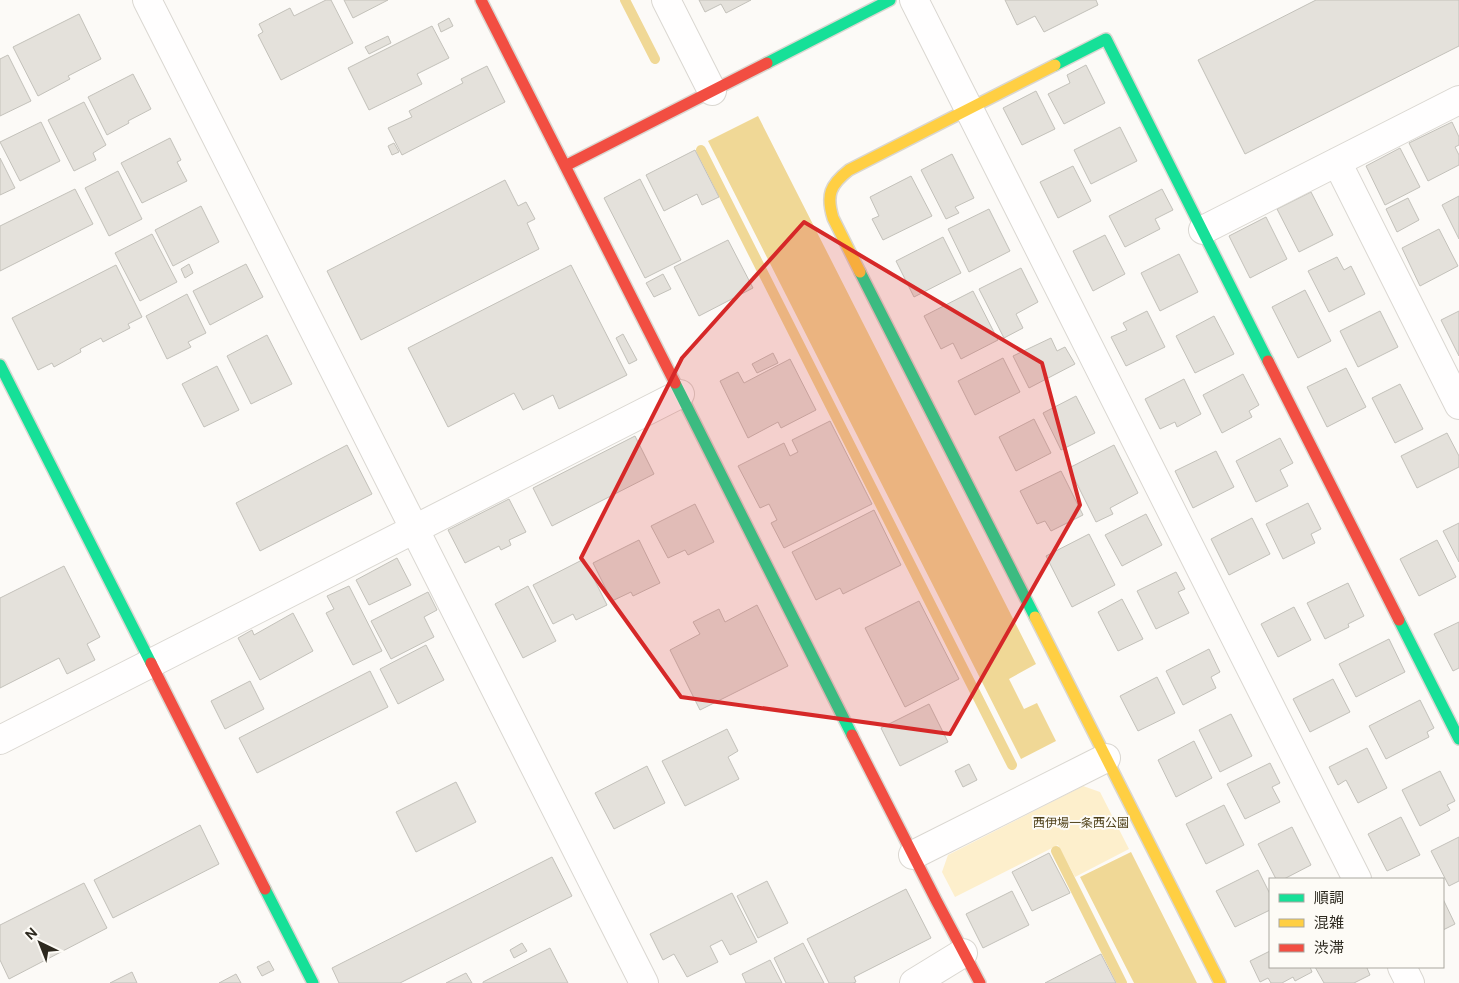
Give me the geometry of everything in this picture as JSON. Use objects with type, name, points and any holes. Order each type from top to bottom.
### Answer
[{"type":"street","points":[[147,0],[644,983]]},
{"type":"street","points":[[481,0],[913,855],[980,983]]},
{"type":"street","points":[[666,0],[712,91]]},
{"type":"street","points":[[565,166],[890,0]]},
{"type":"street","points":[[914,0],[1357,878]]},
{"type":"street","points":[[1220,983],[833,218],[828,205],[830,191],[838,178],[849,170],[1106,39],[1459,739]]},
{"type":"street","points":[[1203,230],[1459,100]]},
{"type":"street","points":[[1337,162],[1459,405]]},
{"type":"street","points":[[0,365],[313,983]]},
{"type":"street","points":[[0,740],[680,394]]},
{"type":"street","points":[[913,855],[1106,758]]},
{"type":"street","points":[[914,983],[963,953]]},
{"type":"street","points":[[1402,968],[1410,983]]},
{"type":"highlighted area","points":[[804,222],[1042,363],[1080,505],[950,734],[681,697],[581,558],[682,358]]},
{"type":"green space","name":"西伊場一条西公園","points":[[1083,786],[1100,792],[1129,849],[1075,877],[1058,845],[955,897],[942,872],[948,855]]},
{"type":"shaded area","points":[[758,116],[1036,664],[1009,679],[1024,709],[1037,703],[1056,741],[1021,759],[708,141]]},
{"type":"shaded area","points":[[1131,852],[1197,983],[1134,983],[1080,877]]},
{"type":"building","points":[[326,0],[331,0],[353,43],[281,80],[258,35],[263,32],[259,24],[290,8],[294,16]]},
{"type":"building","points":[[344,0],[388,0],[353,18]]},
{"type":"building","points":[[699,0],[751,0],[726,13],[721,4],[705,12]]},
{"type":"building","points":[[1005,0],[1096,0],[1098,5],[1044,32],[1035,16],[1017,25]]},
{"type":"building","points":[[1316,0],[1459,0],[1459,46],[1245,154],[1198,60]]},
{"type":"building","points":[[79,14],[101,59],[68,76],[70,79],[38,96],[13,47]]},
{"type":"building","points":[[449,18],[453,26],[441,32],[438,24]]},
{"type":"building","points":[[432,26],[449,58],[417,74],[422,84],[369,110],[348,68]]},
{"type":"building","points":[[388,36],[391,43],[369,54],[365,47]]},
{"type":"building","points":[[8,55],[31,101],[0,116],[0,59]]},
{"type":"building","points":[[1086,65],[1105,103],[1064,124],[1048,94],[1070,83],[1067,75]]},
{"type":"building","points":[[487,66],[505,102],[402,155],[388,128],[412,117],[409,111],[463,83],[461,79]]},
{"type":"building","points":[[133,74],[151,109],[107,135],[88,97]]},
{"type":"building","points":[[1036,91],[1055,129],[1022,145],[1003,108]]},
{"type":"building","points":[[84,102],[106,145],[93,153],[96,160],[74,171],[48,120]]},
{"type":"building","points":[[41,122],[60,161],[20,181],[0,142]]},
{"type":"building","points":[[1452,122],[1459,137],[1459,145],[1455,147],[1459,155],[1459,165],[1428,181],[1409,143]]},
{"type":"building","points":[[1120,127],[1137,161],[1091,184],[1074,150]]},
{"type":"building","points":[[170,138],[181,160],[177,162],[187,181],[142,203],[121,163]]},
{"type":"building","points":[[394,143],[399,152],[392,155],[388,146]]},
{"type":"building","points":[[1400,148],[1420,187],[1385,205],[1366,166]]},
{"type":"building","points":[[695,150],[719,197],[702,205],[697,194],[664,211],[646,175]]},
{"type":"building","points":[[952,154],[974,198],[955,207],[959,213],[946,219],[921,170]]},
{"type":"building","points":[[0,158],[15,188],[0,195]]},
{"type":"building","points":[[1073,166],[1091,201],[1058,218],[1040,182]]},
{"type":"building","points":[[118,171],[142,219],[109,236],[85,188]]},
{"type":"building","points":[[911,176],[932,216],[883,240],[872,219],[879,216],[870,197]]},
{"type":"building","points":[[640,179],[681,260],[645,278],[604,198]]},
{"type":"building","points":[[505,180],[518,206],[526,202],[535,219],[527,223],[539,249],[361,340],[327,271]]},
{"type":"building","points":[[75,189],[93,224],[0,271],[0,226]]},
{"type":"building","points":[[1162,189],[1173,210],[1155,219],[1160,229],[1125,247],[1109,216]]},
{"type":"building","points":[[1311,192],[1333,235],[1299,252],[1277,209]]},
{"type":"building","points":[[1459,196],[1459,239],[1442,205]]},
{"type":"building","points":[[1408,198],[1419,220],[1397,232],[1386,209]]},
{"type":"building","points":[[201,206],[219,242],[173,266],[155,230]]},
{"type":"building","points":[[989,209],[1010,251],[969,272],[948,229]]},
{"type":"building","points":[[1266,217],[1287,259],[1250,278],[1229,236]]},
{"type":"building","points":[[1439,229],[1458,266],[1420,286],[1402,248]]},
{"type":"building","points":[[152,234],[177,282],[140,301],[115,253]]},
{"type":"building","points":[[1105,235],[1125,274],[1093,291],[1073,251]]},
{"type":"building","points":[[943,237],[961,273],[914,297],[896,261]]},
{"type":"building","points":[[728,240],[753,288],[699,316],[674,267]]},
{"type":"building","points":[[1179,254],[1198,292],[1160,311],[1141,273]]},
{"type":"building","points":[[1337,257],[1344,270],[1351,266],[1365,294],[1329,312],[1308,271]]},
{"type":"building","points":[[189,264],[193,273],[185,278],[181,269]]},
{"type":"building","points":[[246,264],[263,297],[210,325],[193,291]]},
{"type":"building","points":[[116,265],[142,317],[128,324],[130,328],[103,342],[101,338],[80,349],[81,352],[54,367],[52,363],[38,370],[12,318]]},
{"type":"building","points":[[571,265],[627,375],[559,409],[553,395],[523,410],[514,393],[448,427],[408,348]]},
{"type":"building","points":[[1021,268],[1038,302],[1016,314],[1023,328],[1004,338],[979,289]]},
{"type":"building","points":[[663,274],[671,289],[654,297],[646,283]]},
{"type":"building","points":[[1305,290],[1331,341],[1298,358],[1272,307]]},
{"type":"building","points":[[973,291],[998,340],[961,359],[953,343],[941,349],[924,316]]},
{"type":"building","points":[[187,294],[206,333],[188,342],[191,347],[167,359],[146,316]]},
{"type":"building","points":[[1147,311],[1165,347],[1126,366],[1111,337],[1127,330],[1123,323]]},
{"type":"building","points":[[1380,311],[1398,347],[1358,367],[1340,331]]},
{"type":"building","points":[[1459,311],[1459,356],[1441,320]]},
{"type":"building","points":[[1214,316],[1234,354],[1195,373],[1176,336]]},
{"type":"building","points":[[623,334],[637,360],[629,364],[616,338]]},
{"type":"building","points":[[267,335],[292,384],[251,404],[227,356]]},
{"type":"building","points":[[1051,338],[1057,351],[1065,347],[1075,364],[1029,388],[1013,356]]},
{"type":"building","points":[[773,353],[778,363],[757,373],[752,364]]},
{"type":"building","points":[[1003,358],[1020,392],[975,415],[958,381]]},
{"type":"building","points":[[790,359],[816,410],[781,428],[778,422],[748,438],[720,381],[738,372],[744,383]]},
{"type":"building","points":[[217,366],[239,410],[204,427],[182,384]]},
{"type":"building","points":[[1346,368],[1366,407],[1327,427],[1307,387]]},
{"type":"building","points":[[1243,374],[1259,405],[1249,411],[1252,417],[1222,433],[1203,395]]},
{"type":"building","points":[[1184,379],[1201,414],[1177,427],[1175,422],[1160,429],[1145,399]]},
{"type":"building","points":[[1400,384],[1423,429],[1395,443],[1372,398]]},
{"type":"building","points":[[1076,396],[1095,433],[1061,450],[1043,413]]},
{"type":"building","points":[[1034,419],[1051,453],[1016,471],[999,437]]},
{"type":"building","points":[[830,421],[872,504],[784,548],[771,523],[777,520],[769,504],[760,508],[738,466],[784,443],[790,456],[798,452],[792,440]]},
{"type":"building","points":[[1447,433],[1459,456],[1459,467],[1417,488],[1401,456]]},
{"type":"building","points":[[635,436],[654,474],[552,526],[533,488]]},
{"type":"building","points":[[1280,438],[1293,463],[1280,470],[1288,486],[1256,502],[1236,461]]},
{"type":"building","points":[[347,445],[372,494],[260,551],[236,503]]},
{"type":"building","points":[[1114,445],[1138,493],[1110,508],[1113,514],[1096,522],[1069,468]]},
{"type":"building","points":[[1216,451],[1234,487],[1193,508],[1175,471]]},
{"type":"building","points":[[1061,471],[1083,515],[1051,531],[1045,521],[1037,524],[1020,491]]},
{"type":"building","points":[[509,499],[526,532],[509,540],[511,545],[501,550],[499,546],[465,563],[448,530]]},
{"type":"building","points":[[1308,503],[1321,529],[1311,534],[1315,543],[1283,559],[1266,524]]},
{"type":"building","points":[[695,504],[714,542],[688,555],[685,550],[668,558],[651,526]]},
{"type":"building","points":[[874,510],[901,565],[843,594],[840,588],[816,600],[792,552]]},
{"type":"building","points":[[1146,514],[1162,545],[1122,566],[1105,535]]},
{"type":"building","points":[[1252,518],[1270,554],[1229,575],[1211,539]]},
{"type":"building","points":[[1459,523],[1459,562],[1443,531]]},
{"type":"building","points":[[1089,534],[1115,585],[1072,607],[1046,556]]},
{"type":"building","points":[[639,540],[660,583],[633,596],[631,592],[612,601],[593,563]]},
{"type":"building","points":[[1437,540],[1456,577],[1419,596],[1400,559]]},
{"type":"building","points":[[397,558],[411,585],[369,605],[356,580]]},
{"type":"building","points":[[584,559],[607,605],[576,620],[573,614],[553,624],[533,585]]},
{"type":"building","points":[[64,566],[100,637],[87,644],[95,660],[67,674],[59,658],[0,688],[0,598]]},
{"type":"building","points":[[1176,572],[1185,589],[1178,592],[1189,613],[1156,629],[1137,591]]},
{"type":"building","points":[[1348,583],[1364,616],[1348,624],[1349,627],[1325,639],[1307,603]]},
{"type":"building","points":[[349,586],[382,651],[353,665],[326,613],[334,609],[327,596]]},
{"type":"building","points":[[528,586],[556,641],[523,658],[495,604]]},
{"type":"building","points":[[428,592],[437,610],[424,617],[434,637],[391,659],[371,621]]},
{"type":"building","points":[[1122,599],[1143,639],[1118,651],[1098,612]]},
{"type":"building","points":[[919,601],[959,679],[905,707],[865,628]]},
{"type":"building","points":[[757,605],[788,666],[700,710],[670,650],[700,634],[693,622],[719,609],[725,622]]},
{"type":"building","points":[[1294,607],[1311,640],[1278,657],[1261,624]]},
{"type":"building","points":[[293,613],[313,651],[260,680],[238,638],[252,630],[254,635]]},
{"type":"building","points":[[1459,622],[1459,668],[1453,671],[1434,634]]},
{"type":"building","points":[[1389,639],[1405,672],[1356,697],[1339,664]]},
{"type":"building","points":[[426,645],[444,680],[398,704],[380,669]]},
{"type":"building","points":[[1209,649],[1220,672],[1211,677],[1216,688],[1183,705],[1166,671]]},
{"type":"building","points":[[370,671],[388,707],[257,773],[239,738]]},
{"type":"building","points":[[1157,677],[1175,713],[1138,731],[1120,696]]},
{"type":"building","points":[[1333,679],[1350,712],[1310,732],[1293,699]]},
{"type":"building","points":[[250,681],[264,709],[225,729],[211,701]]},
{"type":"building","points":[[1420,700],[1434,728],[1427,732],[1429,737],[1386,759],[1369,726]]},
{"type":"building","points":[[929,704],[948,742],[900,766],[881,728]]},
{"type":"building","points":[[1231,714],[1252,756],[1220,772],[1199,730]]},
{"type":"building","points":[[727,729],[738,751],[728,757],[739,779],[685,806],[662,761]]},
{"type":"building","points":[[1194,741],[1212,778],[1176,797],[1158,760]]},
{"type":"building","points":[[1367,748],[1387,788],[1358,803],[1346,780],[1338,785],[1329,767]]},
{"type":"building","points":[[1270,763],[1280,783],[1272,787],[1280,802],[1245,819],[1227,784]]},
{"type":"building","points":[[969,764],[977,780],[963,787],[955,771]]},
{"type":"building","points":[[647,766],[665,803],[614,829],[595,793]]},
{"type":"building","points":[[1440,771],[1455,801],[1447,805],[1450,810],[1420,826],[1402,790]]},
{"type":"building","points":[[456,782],[476,822],[416,852],[396,812]]},
{"type":"building","points":[[1224,805],[1244,845],[1206,864],[1186,824]]},
{"type":"building","points":[[1401,817],[1420,855],[1387,871],[1368,834]]},
{"type":"building","points":[[200,825],[219,864],[113,918],[94,880]]},
{"type":"building","points":[[1292,827],[1311,865],[1286,878],[1275,878],[1258,844]]},
{"type":"building","points":[[1459,837],[1459,881],[1449,886],[1431,851]]},
{"type":"building","points":[[1049,853],[1070,893],[1032,911],[1012,872]]},
{"type":"building","points":[[552,857],[572,896],[400,983],[339,983],[332,968]]},
{"type":"building","points":[[1258,870],[1269,892],[1269,910],[1235,927],[1216,891]]},
{"type":"building","points":[[767,881],[788,923],[758,938],[737,896]]},
{"type":"building","points":[[84,883],[107,928],[9,979],[0,960],[0,925]]},
{"type":"building","points":[[906,889],[931,938],[854,977],[856,982],[829,983],[807,939]]},
{"type":"building","points":[[1012,891],[1029,925],[983,948],[966,914]]},
{"type":"building","points":[[732,893],[757,942],[730,955],[722,940],[710,946],[718,962],[687,977],[674,954],[663,960],[650,934]]},
{"type":"building","points":[[1444,901],[1455,924],[1444,930]]},
{"type":"building","points":[[522,943],[527,951],[514,958],[510,950]]},
{"type":"building","points":[[803,943],[824,983],[786,983],[774,958]]},
{"type":"building","points":[[550,948],[568,983],[483,983],[483,982]]},
{"type":"building","points":[[1269,952],[1269,968],[1310,968],[1312,972],[1295,981],[1293,977],[1282,983],[1271,983],[1268,978],[1260,982],[1250,961]]},
{"type":"building","points":[[1101,954],[1116,983],[1045,983]]},
{"type":"building","points":[[770,960],[782,983],[746,983],[742,974]]},
{"type":"building","points":[[269,961],[274,970],[262,976],[257,967]]},
{"type":"building","points":[[1316,968],[1367,968],[1370,975],[1354,983],[1324,983]]},
{"type":"building","points":[[132,972],[137,983],[110,983]]},
{"type":"building","points":[[466,973],[472,983],[446,983]]},
{"type":"building","points":[[236,974],[241,983],[219,983]]},
{"type":"waterway","points":[[625,0],[655,59]]},
{"type":"waterway","points":[[701,150],[1012,765]]},
{"type":"waterway","points":[[1056,851],[1122,983]]},
{"type":"traffic: fast","points":[[767,63],[890,0]]},
{"type":"traffic: fast","points":[[1055,65],[1106,39],[1268,361]]},
{"type":"traffic: fast","points":[[860,272],[1035,617]]},
{"type":"traffic: fast","points":[[0,365],[151,663]]},
{"type":"traffic: fast","points":[[675,383],[852,735]]},
{"type":"traffic: fast","points":[[1399,620],[1459,739]]},
{"type":"traffic: fast","points":[[265,889],[313,983]]},
{"type":"traffic: slow","points":[[860,272],[833,218],[831,210],[831,191],[838,181],[849,170],[1055,65]]},
{"type":"traffic: slow","points":[[1035,617],[1220,983]]},
{"type":"traffic: jam","points":[[481,0],[675,383]]},
{"type":"traffic: jam","points":[[565,166],[767,63]]},
{"type":"traffic: jam","points":[[1268,361],[1399,620]]},
{"type":"traffic: jam","points":[[151,663],[265,889]]},
{"type":"traffic: jam","points":[[852,735],[980,983]]}]
